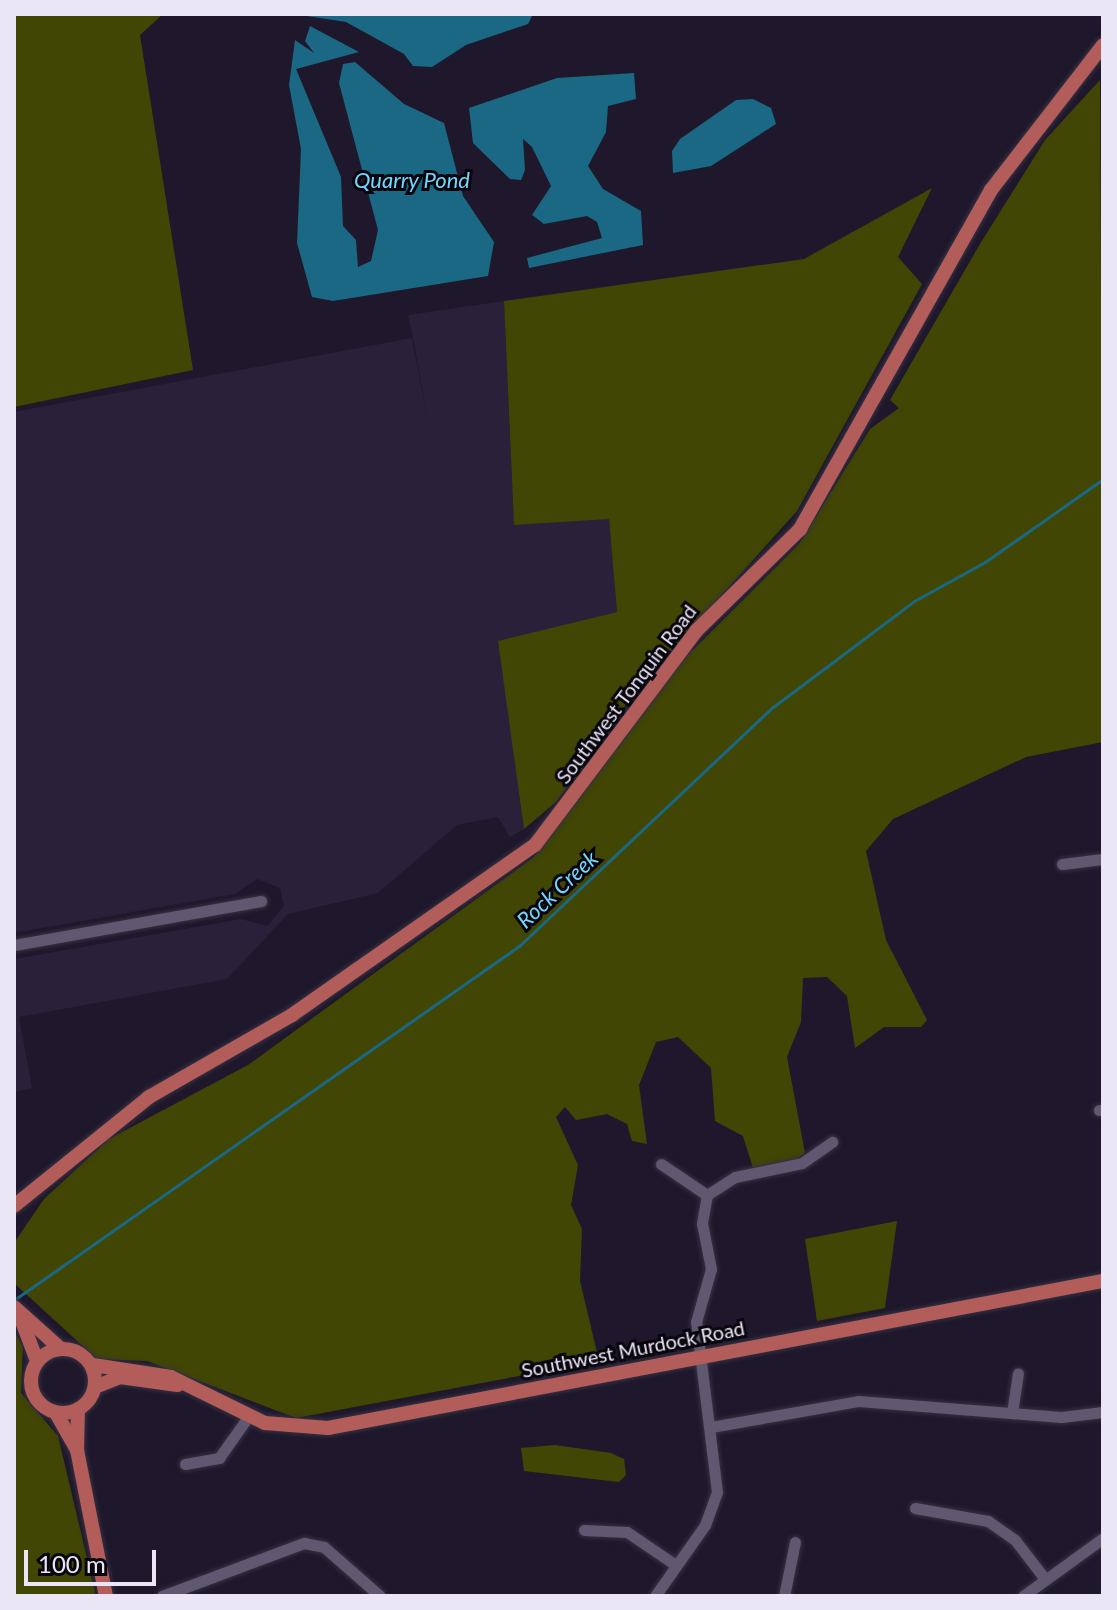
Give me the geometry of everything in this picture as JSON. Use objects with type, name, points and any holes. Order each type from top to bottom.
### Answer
[{"type":"main road","name":"Southwest Tonquin Road","points":[[14,1206],[149,1097],[302,1008],[535,845],[696,631],[800,529],[991,190],[1103,45]]},
{"type":"main road","name":"Southwest Murdock Road","points":[[93,1365],[153,1371],[248,1417],[290,1428],[338,1427],[1103,1281]]},
{"type":"main road","points":[[16,1309],[61,1349],[93,1365],[95,1387],[78,1409],[77,1450],[106,1596]]},
{"type":"main road","points":[[16,1309],[37,1361],[29,1387],[56,1413],[77,1450]]},
{"type":"main road","points":[[37,1361],[61,1349]]},
{"type":"main road","name":"Southwest Murdock Road","points":[[95,1387],[120,1377],[177,1385]]},
{"type":"main road","points":[[56,1413],[78,1409]]},
{"type":"street","points":[[1062,864],[1103,859]]},
{"type":"street","points":[[14,945],[261,901]]},
{"type":"street","points":[[658,1595],[674,1564],[713,1508],[711,1427],[696,1322],[711,1269],[702,1223],[707,1195],[735,1177],[802,1163],[832,1142]]},
{"type":"street","points":[[661,1164],[707,1195]]},
{"type":"street","points":[[1012,1413],[1018,1373]]},
{"type":"street","points":[[711,1427],[858,1401],[1012,1413],[1103,1412]]},
{"type":"street","points":[[185,1464],[219,1458],[248,1417]]},
{"type":"street","points":[[915,1508],[988,1521],[1015,1540],[1045,1579]]},
{"type":"street","points":[[584,1530],[627,1532],[674,1564]]},
{"type":"street","points":[[1023,1596],[1103,1538]]},
{"type":"street","points":[[784,1596],[795,1542]]},
{"type":"street","points":[[162,1596],[304,1543],[324,1547],[380,1596]]},
{"type":"shaded area","points":[[504,301],[514,525],[609,518],[617,612],[499,641],[524,829],[510,837],[498,817],[457,825],[378,893],[288,914],[227,979],[19,1017],[32,1088],[14,1092],[14,959],[241,919],[267,926],[284,906],[280,888],[257,879],[235,894],[14,933],[14,412],[412,338],[429,427],[408,315]]},
{"type":"green space","points":[[14,14],[163,14],[140,35],[193,370],[14,407]]},
{"type":"green space","points":[[1100,80],[1103,742],[1026,757],[893,819],[866,851],[886,940],[927,1020],[921,1027],[884,1027],[855,1048],[847,996],[827,977],[803,978],[801,1022],[787,1057],[805,1153],[798,1158],[753,1168],[743,1136],[715,1121],[711,1068],[678,1037],[656,1042],[639,1085],[647,1144],[632,1141],[627,1124],[607,1114],[576,1120],[565,1107],[556,1117],[578,1165],[571,1205],[582,1229],[580,1281],[599,1361],[296,1418],[147,1361],[97,1359],[14,1283],[14,1243],[44,1199],[109,1139],[248,1065],[534,857],[683,660],[799,544],[870,429],[899,408],[890,400],[980,244],[1045,140]]},
{"type":"green space","points":[[932,188],[898,257],[922,284],[797,511],[637,689],[556,802],[524,829],[498,641],[617,612],[609,519],[514,525],[504,301],[804,259]]},
{"type":"green space","points":[[897,1221],[885,1308],[817,1321],[805,1239]]},
{"type":"green space","points":[[14,1330],[23,1347],[21,1393],[58,1436],[96,1596],[14,1596]]},
{"type":"green space","points":[[555,1445],[611,1453],[624,1459],[626,1475],[619,1482],[524,1471],[521,1448]]},
{"type":"water","points":[[294,14],[533,14],[528,24],[466,45],[432,67],[413,66],[404,54],[346,22]]},
{"type":"water","name":"Quarry Pond","points":[[310,26],[359,52],[296,69],[341,177],[343,226],[356,240],[358,267],[371,261],[378,230],[339,83],[343,64],[355,62],[404,104],[444,123],[463,196],[494,242],[488,276],[333,301],[312,297],[297,243],[301,149],[289,85],[295,40],[314,53],[305,41]]},
{"type":"water","points":[[634,73],[636,99],[608,106],[606,132],[588,166],[603,189],[641,211],[643,245],[529,268],[527,258],[602,238],[597,222],[587,216],[544,224],[532,215],[551,186],[532,147],[523,139],[525,170],[521,180],[510,179],[473,143],[469,108],[557,78]]},
{"type":"water","points":[[753,99],[771,108],[776,124],[711,166],[673,173],[672,151],[680,139],[736,100]]},
{"type":"waterway","name":"Rock Creek","points":[[14,1300],[519,946],[773,707],[914,601],[985,562],[1103,479]]}]
